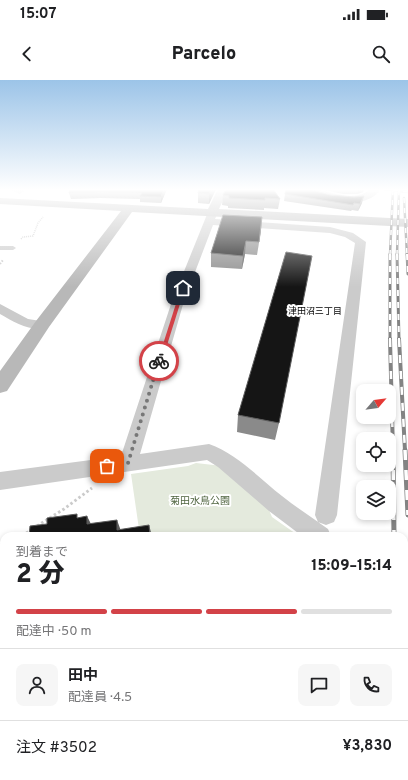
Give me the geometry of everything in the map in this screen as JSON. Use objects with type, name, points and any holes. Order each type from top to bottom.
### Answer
[{"type":"street","points":[[0,386],[42,325],[119,222]]},
{"type":"street","points":[[128,463],[178,300],[209,222]]},
{"type":"street","points":[[254,222],[330,230],[349,235],[362,242],[326,515]]},
{"type":"street","points":[[364,222],[408,223]]},
{"type":"street","points":[[0,308],[24,322],[42,325]]},
{"type":"street","points":[[0,481],[209,452],[225,461],[276,504],[314,532]]},
{"type":"lane","points":[[0,248],[13,248]]},
{"type":"path","points":[[0,264],[23,237],[33,236],[39,222]]},
{"type":"path","points":[[28,532],[64,509],[93,487]]},
{"type":"green space","name":"菊田水鳥公園","points":[[196,463],[222,466],[269,510],[272,517],[293,532],[139,532],[131,474],[188,466]]},
{"type":"building","points":[[221,222],[261,222],[259,242],[246,241],[243,256],[211,253]]},
{"type":"building","points":[[286,252],[312,256],[279,423],[238,415]]},
{"type":"building","points":[[77,514],[77,518],[87,516],[87,524],[117,520],[117,530],[149,525],[150,532],[29,532],[30,526],[47,524],[47,518]]},
{"type":"railway","points":[[390,255],[392,222]]},
{"type":"railway","points":[[397,255],[398,222]]},
{"type":"railway","points":[[405,222],[407,255]]},
{"type":"railway","points":[[407,254],[408,274]]},
{"type":"railway","points":[[390,255],[390,339]]},
{"type":"railway","points":[[397,255],[399,340]]},
{"type":"railway","points":[[390,339],[392,432]]},
{"type":"railway","points":[[399,339],[405,451]]},
{"type":"railway","points":[[405,450],[408,515]]},
{"type":"railway","points":[[393,472],[394,532]]},
{"type":"way so far","points":[[107,466],[128,463],[159,361]]},
{"type":"district","name":"津田沼三丁目","points":[[315,311]]},
{"type":"route","points":[[159,361],[183,288]]}]
